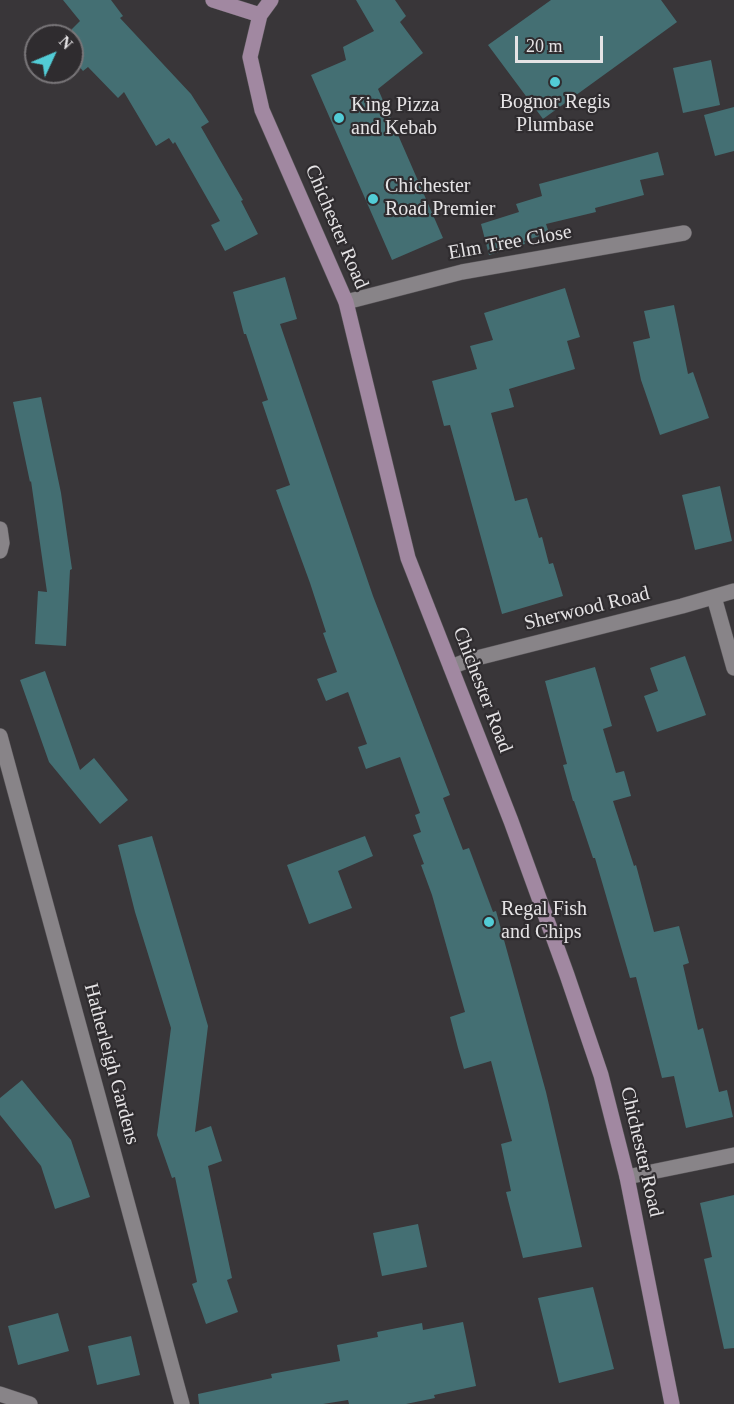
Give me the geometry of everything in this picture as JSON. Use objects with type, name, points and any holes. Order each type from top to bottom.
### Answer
[{"type":"main road","points":[[213,0],[260,15]]},
{"type":"main road","name":"Chichester Road","points":[[271,0],[260,15],[250,57],[262,110],[346,302],[408,558],[511,821],[601,1075],[627,1177],[672,1404]]},
{"type":"street","name":"Elm Tree Close","points":[[346,302],[462,272],[684,233]]},
{"type":"street","points":[[0,529],[0,551]]},
{"type":"street","name":"Sherwood Road","points":[[451,667],[469,660],[734,591]]},
{"type":"street","points":[[714,597],[734,668]]},
{"type":"street","name":"Hatherleigh Gardens","points":[[0,736],[182,1404]]},
{"type":"street","points":[[627,1177],[734,1155]]},
{"type":"street","points":[[0,1394],[30,1404]]},
{"type":"building","points":[[63,0],[111,0],[123,16],[120,18],[191,94],[209,122],[201,127],[243,200],[241,201],[258,234],[225,251],[211,225],[220,221],[175,142],[173,144],[169,138],[156,146],[124,92],[118,98],[88,67],[84,70],[84,24],[77,24],[80,21]]},
{"type":"building","points":[[356,0],[395,0],[406,16],[400,22],[423,53],[378,89],[443,238],[392,260],[311,75],[346,60],[343,47],[374,31]]},
{"type":"building","name":"Bognor Regis Plumbase","points":[[551,0],[661,0],[677,22],[543,119],[488,45]]},
{"type":"building","points":[[711,60],[720,105],[683,113],[673,68]]},
{"type":"building","points":[[734,107],[734,151],[715,156],[704,115]]},
{"type":"building","points":[[658,152],[664,175],[640,180],[644,195],[595,208],[596,212],[546,224],[549,233],[524,241],[525,244],[489,255],[481,224],[519,212],[516,204],[542,196],[539,184]]},
{"type":"building","points":[[285,277],[297,319],[280,324],[373,596],[450,795],[443,798],[463,850],[469,848],[493,912],[496,911],[546,1092],[582,1247],[523,1258],[506,1192],[511,1191],[501,1144],[512,1141],[491,1061],[464,1069],[450,1017],[465,1012],[432,895],[421,865],[424,864],[413,835],[421,832],[415,815],[420,813],[400,757],[366,769],[358,747],[367,744],[348,692],[326,701],[317,679],[337,672],[323,633],[326,632],[310,583],[276,490],[290,485],[262,402],[268,400],[246,334],[244,334],[233,292]]},
{"type":"building","points":[[565,288],[580,337],[567,341],[575,369],[509,389],[514,407],[491,413],[515,501],[527,498],[539,538],[542,537],[549,564],[553,563],[563,596],[502,614],[450,425],[444,426],[432,381],[477,369],[470,346],[493,340],[484,313]]},
{"type":"building","points":[[674,305],[688,374],[693,372],[709,418],[660,435],[641,380],[633,342],[650,338],[644,311]]},
{"type":"building","points":[[41,397],[61,493],[72,569],[70,570],[66,646],[35,644],[38,591],[47,592],[31,481],[13,402]]},
{"type":"building","points":[[720,486],[732,541],[695,550],[682,495]]},
{"type":"building","points":[[685,656],[706,715],[657,732],[644,696],[658,691],[650,668]]},
{"type":"building","points":[[595,667],[612,726],[603,729],[616,773],[624,771],[631,796],[613,801],[634,866],[636,865],[654,932],[679,926],[689,963],[683,965],[698,1030],[703,1028],[719,1092],[727,1090],[733,1117],[686,1128],[674,1076],[662,1078],[636,977],[630,978],[595,858],[593,858],[573,801],[563,765],[567,764],[545,681]]},
{"type":"building","points":[[45,671],[80,770],[94,758],[128,800],[100,824],[49,762],[20,680]]},
{"type":"building","points":[[152,836],[208,1026],[195,1132],[211,1126],[222,1161],[208,1166],[232,1278],[227,1280],[238,1312],[206,1324],[192,1284],[197,1282],[175,1177],[172,1178],[157,1135],[171,1028],[135,912],[118,845]]},
{"type":"building","points":[[365,836],[373,856],[338,871],[352,908],[309,924],[287,865]]},
{"type":"building","points":[[22,1080],[71,1140],[90,1197],[55,1209],[41,1166],[0,1115],[0,1098]]},
{"type":"building","points":[[734,1195],[734,1348],[724,1349],[704,1259],[712,1257],[700,1203]]},
{"type":"building","points":[[418,1224],[427,1267],[382,1276],[373,1233]]},
{"type":"building","points":[[593,1287],[614,1369],[559,1383],[538,1298]]},
{"type":"building","points":[[58,1313],[69,1351],[18,1365],[8,1326]]},
{"type":"building","points":[[463,1322],[476,1386],[406,1404],[349,1404],[348,1400],[323,1404],[199,1404],[198,1394],[272,1378],[271,1374],[340,1361],[337,1345],[378,1337],[377,1332],[422,1323],[423,1330]]},
{"type":"building","points":[[131,1336],[140,1375],[97,1385],[88,1346]]},
{"type":"place","name":"Bognor Regis Plumbase","points":[[555,82]]},
{"type":"place","name":"King Pizza and Kebab","points":[[339,118]]},
{"type":"place","name":"Chichester Road Premier","points":[[373,199]]},
{"type":"place","name":"Regal Fish and Chips","points":[[489,922]]}]
